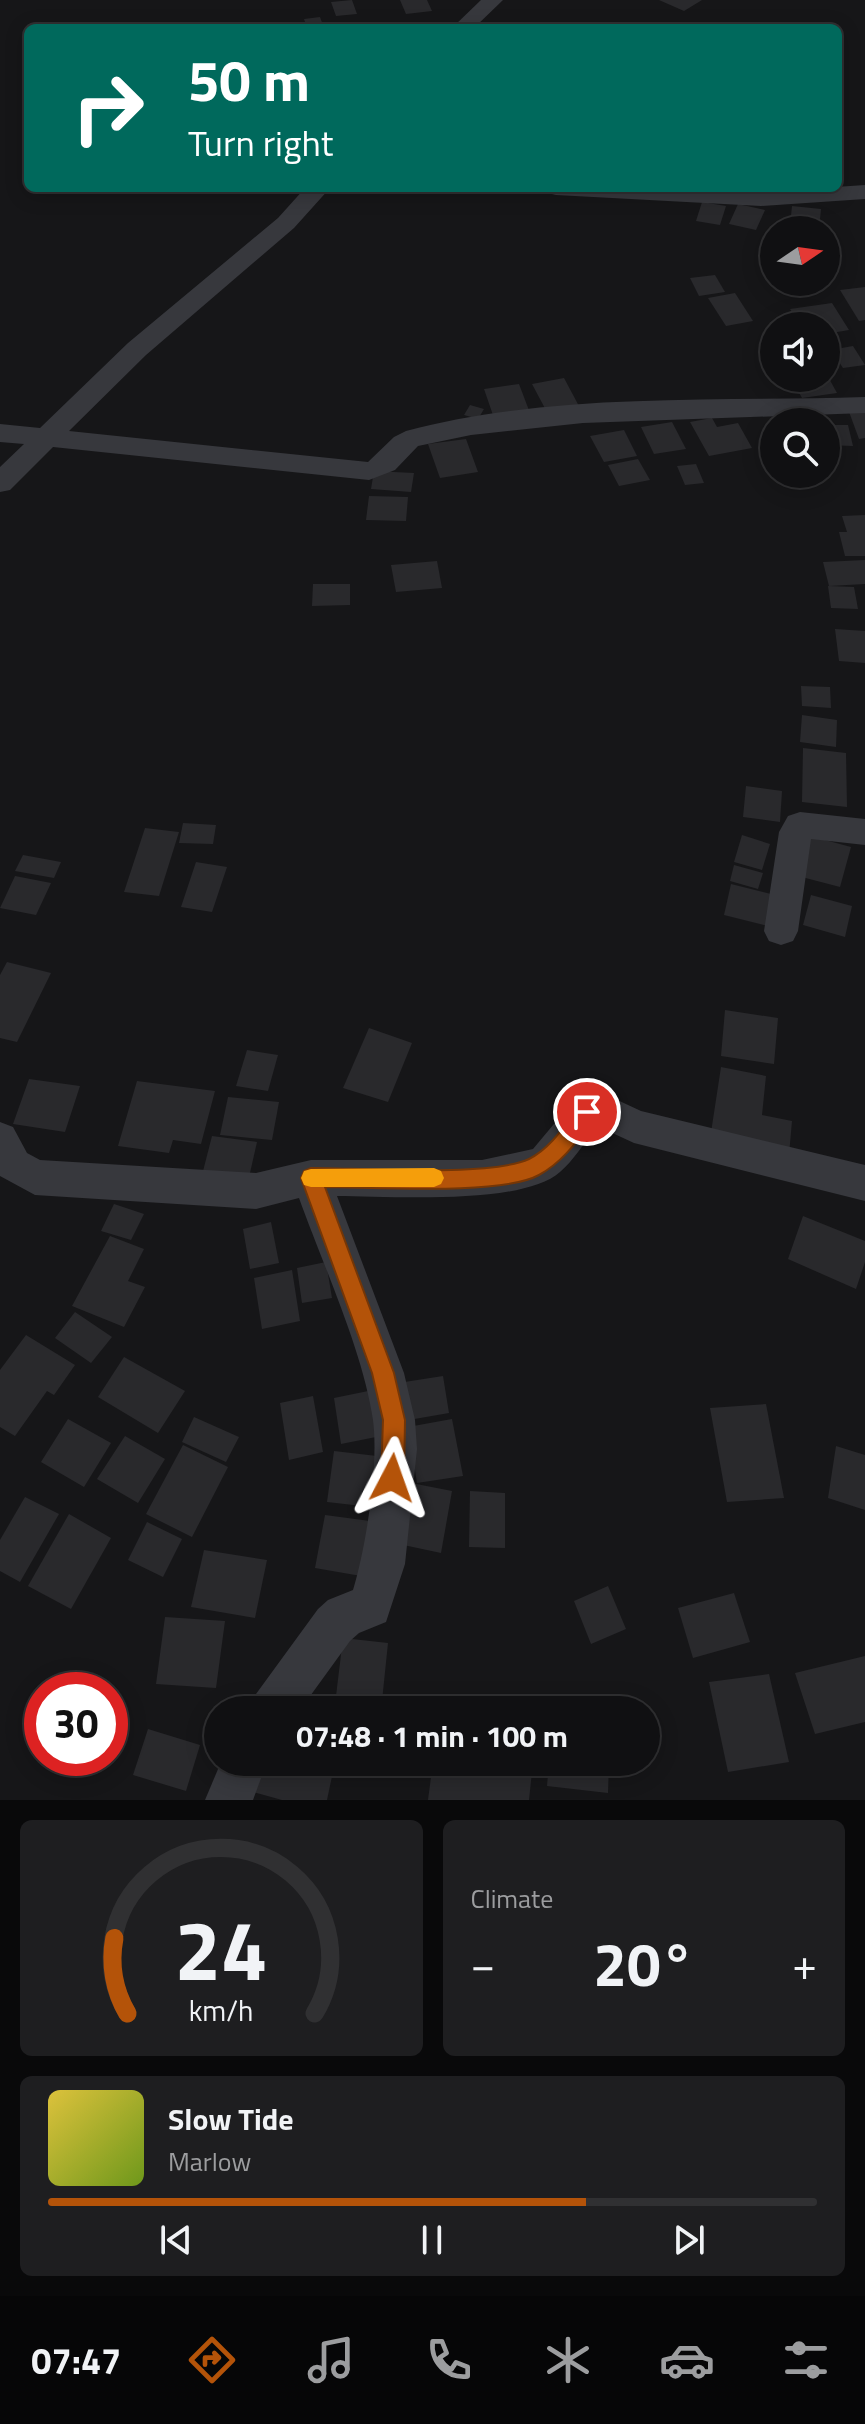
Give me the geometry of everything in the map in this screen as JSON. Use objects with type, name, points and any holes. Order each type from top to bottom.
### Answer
[{"type":"street","points":[[466,24],[493,0]]},
{"type":"street","points":[[0,483],[137,349],[286,223],[314,192]]},
{"type":"street","points":[[631,192],[761,199],[865,192]]},
{"type":"street","points":[[0,433],[369,471],[389,464],[411,437],[461,429],[572,415],[865,405]]},
{"type":"street","points":[[781,931],[795,832],[800,825],[865,832]]},
{"type":"street","points":[[0,1139],[14,1165],[35,1177],[256,1191],[311,1178],[482,1178],[531,1169],[556,1152],[587,1112],[613,1115],[634,1126],[865,1183]]},
{"type":"street","points":[[282,1696],[334,1625],[344,1616],[370,1606],[383,1564],[396,1449],[394,1420],[383,1373],[311,1178]]},
{"type":"street","points":[[229,1800],[238,1776]]},
{"type":"building","points":[[352,0],[357,14],[336,16],[331,2]]},
{"type":"building","points":[[400,0],[427,0],[432,11],[406,14]]},
{"type":"building","points":[[659,0],[702,0],[684,11]]},
{"type":"building","points":[[320,17],[323,24],[306,24],[304,19]]},
{"type":"building","points":[[702,202],[726,206],[720,225],[696,221]]},
{"type":"building","points":[[738,204],[765,210],[756,230],[729,224]]},
{"type":"building","points":[[792,206],[821,209],[820,216],[791,216]]},
{"type":"building","points":[[715,275],[725,292],[699,296],[690,278]]},
{"type":"building","points":[[865,287],[865,320],[859,321],[840,290]]},
{"type":"building","points":[[735,293],[753,321],[726,326],[708,298]]},
{"type":"building","points":[[832,303],[838,312],[792,312],[790,309]]},
{"type":"building","points":[[840,316],[849,330],[840,332]]},
{"type":"building","points":[[853,346],[865,365],[843,368],[840,348]]},
{"type":"building","points":[[564,378],[580,408],[548,414],[532,384]]},
{"type":"building","points":[[519,384],[530,413],[494,418],[484,389]]},
{"type":"building","points":[[799,392],[837,393],[802,398]]},
{"type":"building","points":[[470,405],[484,409],[478,419],[464,415]]},
{"type":"building","points":[[865,408],[865,438],[859,439],[848,409]]},
{"type":"building","points":[[712,418],[717,427],[738,423],[752,448],[709,456],[690,422]]},
{"type":"building","points":[[672,422],[686,449],[654,454],[641,427]]},
{"type":"building","points":[[840,425],[848,425],[853,446],[840,446]]},
{"type":"building","points":[[624,430],[637,456],[604,462],[590,436]]},
{"type":"building","points":[[466,439],[478,472],[440,478],[428,444]]},
{"type":"building","points":[[638,459],[650,480],[619,486],[608,465]]},
{"type":"building","points":[[696,464],[704,483],[685,485],[677,466]]},
{"type":"building","points":[[374,471],[414,473],[411,492],[371,489]]},
{"type":"building","points":[[369,496],[408,497],[406,521],[366,520]]},
{"type":"building","points":[[865,515],[865,556],[845,556],[839,532],[847,532],[842,516]]},
{"type":"building","points":[[865,560],[865,584],[829,586],[823,562]]},
{"type":"building","points":[[437,561],[442,588],[396,592],[391,565]]},
{"type":"building","points":[[313,584],[350,584],[350,605],[312,606]]},
{"type":"building","points":[[828,586],[854,587],[858,609],[831,608]]},
{"type":"building","points":[[835,629],[865,631],[865,663],[839,661]]},
{"type":"building","points":[[801,686],[830,687],[831,708],[802,706]]},
{"type":"building","points":[[802,715],[837,720],[836,747],[800,742]]},
{"type":"building","points":[[803,748],[846,753],[847,807],[802,802]]},
{"type":"building","points":[[746,786],[782,791],[780,822],[743,817]]},
{"type":"building","points":[[183,823],[216,825],[213,844],[179,843]]},
{"type":"building","points":[[145,828],[179,832],[159,896],[124,892]]},
{"type":"building","points":[[742,835],[770,844],[762,870],[734,862]]},
{"type":"building","points":[[810,836],[851,847],[840,887],[798,876]]},
{"type":"building","points":[[23,855],[61,862],[54,878],[15,871]]},
{"type":"building","points":[[196,862],[227,867],[212,912],[181,907]]},
{"type":"building","points":[[734,865],[763,873],[758,889],[730,881]]},
{"type":"building","points":[[15,876],[51,883],[36,915],[0,908]]},
{"type":"building","points":[[731,884],[779,896],[772,927],[724,915]]},
{"type":"building","points":[[811,895],[852,906],[845,937],[803,925]]},
{"type":"building","points":[[7,962],[51,973],[17,1042],[0,1038],[0,975]]},
{"type":"building","points":[[725,1010],[778,1018],[774,1064],[721,1056]]},
{"type":"building","points":[[369,1028],[412,1043],[388,1102],[343,1088]]},
{"type":"building","points":[[247,1050],[278,1055],[268,1091],[236,1086]]},
{"type":"building","points":[[721,1067],[766,1076],[762,1115],[792,1121],[789,1155],[710,1139]]},
{"type":"building","points":[[29,1079],[80,1086],[65,1132],[13,1124]]},
{"type":"building","points":[[137,1081],[215,1091],[201,1144],[173,1140],[169,1153],[118,1146]]},
{"type":"building","points":[[228,1097],[279,1102],[272,1140],[220,1135]]},
{"type":"building","points":[[212,1136],[257,1142],[247,1186],[201,1179]]},
{"type":"building","points":[[114,1204],[144,1214],[131,1240],[101,1231]]},
{"type":"building","points":[[803,1216],[865,1241],[865,1262],[856,1289],[788,1259]]},
{"type":"building","points":[[271,1222],[279,1263],[250,1269],[243,1229]]},
{"type":"building","points":[[110,1236],[144,1249],[128,1281],[145,1287],[124,1327],[72,1306]]},
{"type":"building","points":[[326,1262],[332,1298],[302,1303],[297,1268]]},
{"type":"building","points":[[292,1270],[300,1321],[262,1329],[254,1278]]},
{"type":"building","points":[[75,1312],[112,1337],[91,1363],[55,1338]]},
{"type":"building","points":[[26,1335],[75,1365],[54,1395],[47,1391],[15,1436],[0,1427],[0,1370]]},
{"type":"building","points":[[124,1357],[185,1391],[158,1433],[98,1397]]},
{"type":"building","points":[[443,1376],[449,1413],[403,1421],[398,1383]]},
{"type":"building","points":[[373,1390],[381,1436],[341,1444],[334,1398]]},
{"type":"building","points":[[313,1396],[323,1452],[289,1460],[280,1403]]},
{"type":"building","points":[[766,1404],[784,1498],[727,1502],[710,1408]]},
{"type":"building","points":[[194,1417],[239,1437],[226,1462],[182,1442]]},
{"type":"building","points":[[68,1419],[111,1443],[84,1487],[41,1462]]},
{"type":"building","points":[[452,1419],[463,1476],[417,1483],[408,1427]]},
{"type":"building","points":[[125,1436],[165,1459],[138,1503],[97,1479]]},
{"type":"building","points":[[183,1445],[228,1467],[192,1537],[146,1514]]},
{"type":"building","points":[[836,1446],[865,1455],[865,1510],[828,1498]]},
{"type":"building","points":[[334,1451],[377,1456],[371,1507],[327,1502]]},
{"type":"building","points":[[406,1482],[452,1491],[441,1553],[394,1543]]},
{"type":"building","points":[[470,1491],[505,1493],[505,1548],[469,1547]]},
{"type":"building","points":[[25,1497],[59,1514],[20,1582],[0,1571],[0,1540]]},
{"type":"building","points":[[69,1514],[111,1538],[71,1609],[28,1586]]},
{"type":"building","points":[[325,1515],[370,1521],[361,1576],[315,1568]]},
{"type":"building","points":[[147,1522],[182,1539],[163,1577],[128,1560]]},
{"type":"building","points":[[204,1550],[267,1560],[255,1618],[191,1607]]},
{"type":"building","points":[[608,1586],[626,1629],[591,1644],[574,1601]]},
{"type":"building","points":[[734,1593],[750,1642],[693,1658],[678,1608]]},
{"type":"building","points":[[165,1617],[225,1621],[216,1688],[156,1684]]},
{"type":"building","points":[[343,1638],[388,1643],[383,1696],[336,1696]]},
{"type":"building","points":[[865,1656],[865,1722],[815,1734],[795,1673]]},
{"type":"building","points":[[769,1674],[789,1762],[728,1772],[709,1682]]},
{"type":"building","points":[[148,1729],[200,1745],[186,1791],[133,1775]]},
{"type":"building","points":[[257,1776],[332,1776],[327,1800],[282,1800],[253,1792]]},
{"type":"building","points":[[431,1776],[532,1776],[529,1800],[428,1800]]},
{"type":"building","points":[[548,1776],[609,1776],[608,1793],[547,1786]]},
{"type":"slow traffic","points":[[311,1178],[434,1178]]},
{"type":"route","points":[[392,1478],[396,1449],[394,1420],[383,1373],[311,1178],[482,1178],[531,1169],[556,1152],[587,1112]]}]
